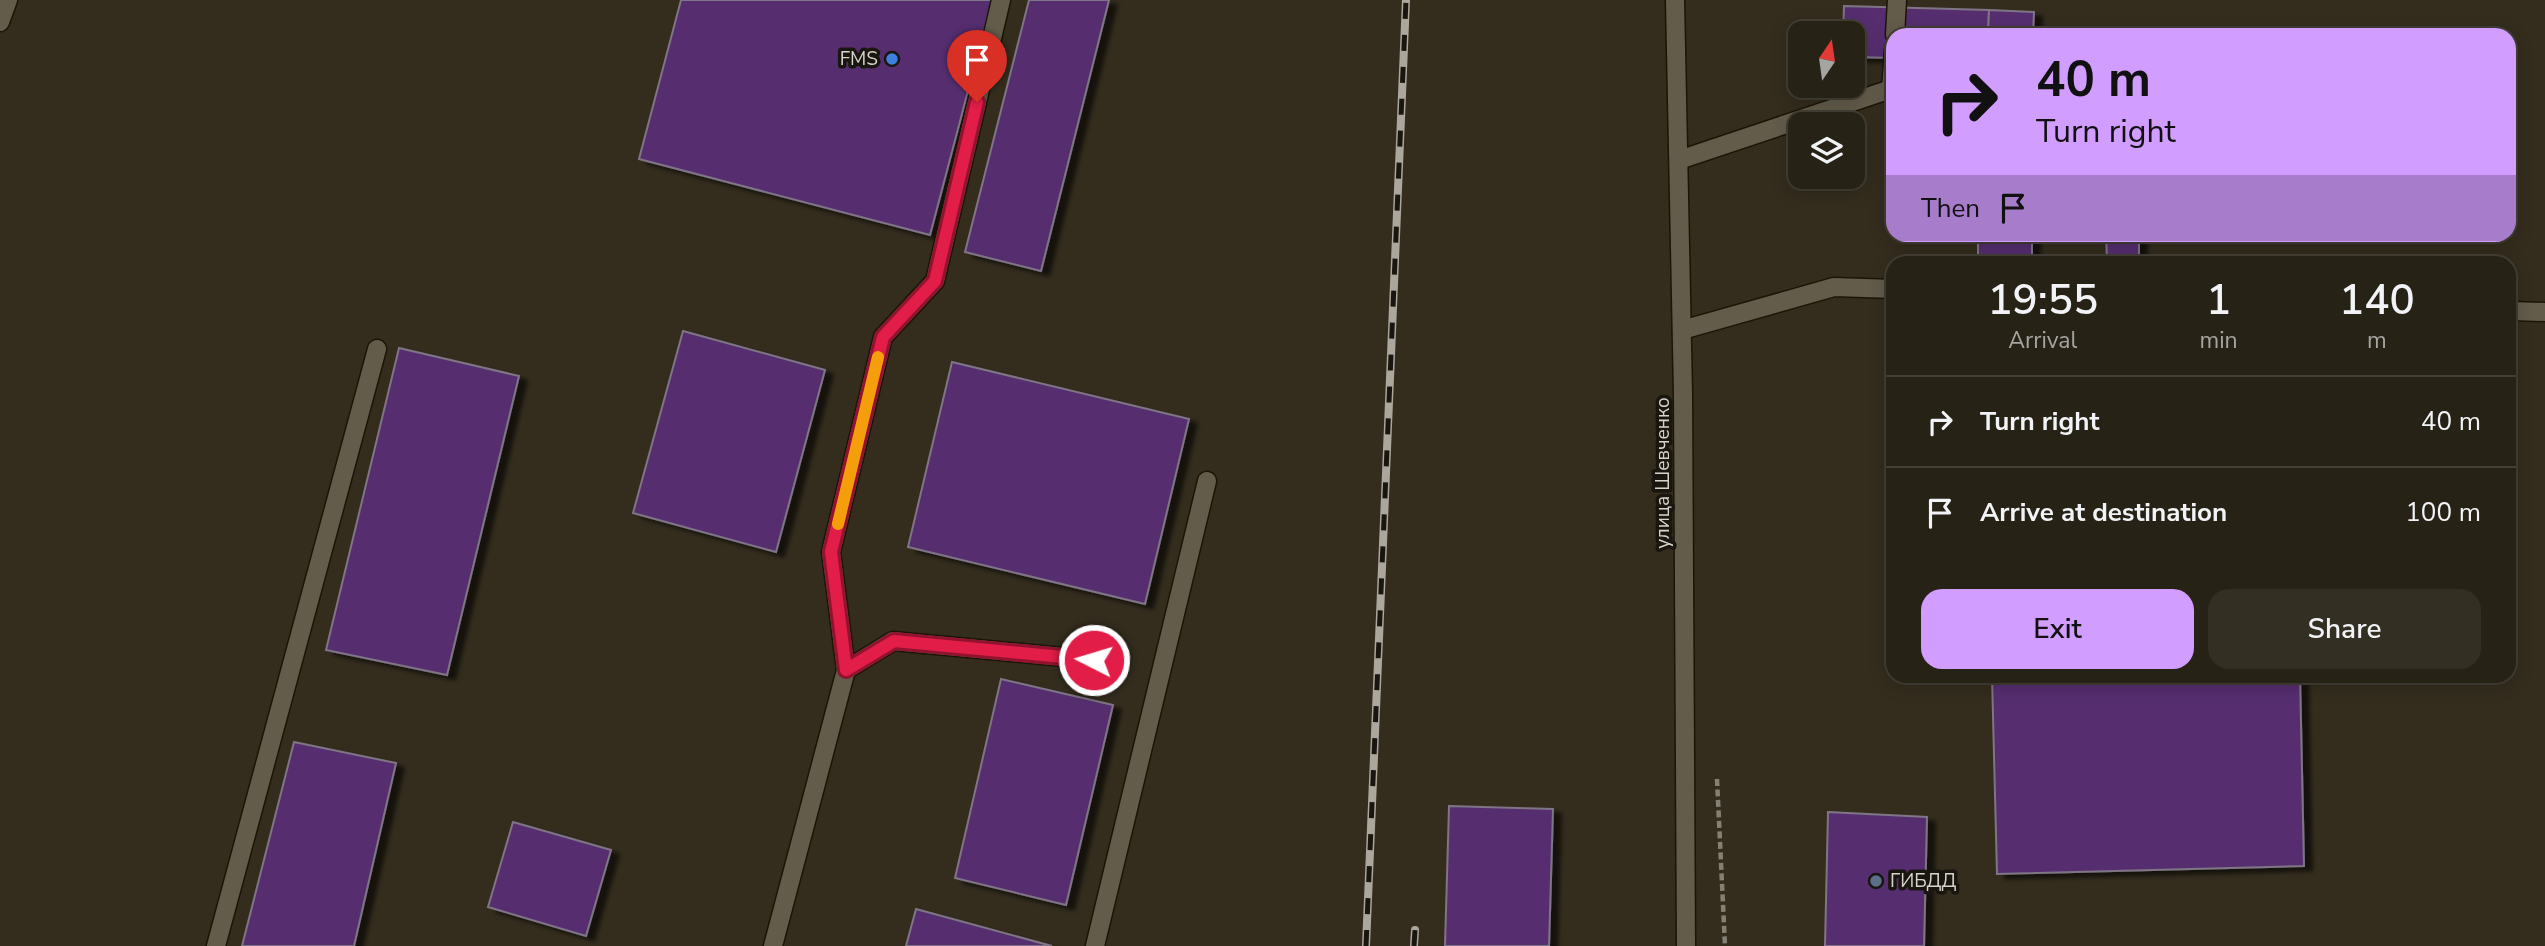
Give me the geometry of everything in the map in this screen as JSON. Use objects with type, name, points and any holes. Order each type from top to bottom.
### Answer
[{"type":"street","points":[[0,22],[8,0]]},
{"type":"street","points":[[773,946],[846,670],[831,552],[883,337],[935,281],[1001,0]]},
{"type":"street","name":"улица Шевченко","points":[[1675,0],[1682,330],[1686,946]]},
{"type":"street","points":[[1895,28],[1897,0]]},
{"type":"street","points":[[1679,160],[1886,91]]},
{"type":"street","points":[[1682,330],[1834,286],[1886,289]]},
{"type":"street","points":[[2516,311],[2545,312]]},
{"type":"street","points":[[216,946],[377,349]]},
{"type":"street","points":[[1095,946],[1208,481]]},
{"type":"street","points":[[846,670],[894,641],[1094,660]]},
{"type":"path","points":[[1717,776],[1725,946]]},
{"type":"building","points":[[681,0],[992,0],[930,235],[639,159]]},
{"type":"building","points":[[1029,0],[1109,0],[1041,271],[965,252]]},
{"type":"building","points":[[1844,6],[1989,10],[1988,28],[1886,28],[1886,58],[1866,57],[1866,21],[1843,21]]},
{"type":"building","points":[[1989,10],[2034,12],[2033,28],[1988,28]]},
{"type":"building","points":[[1978,242],[2032,242],[2032,256],[1978,256]]},
{"type":"building","points":[[2106,242],[2139,242],[2139,256],[2107,256]]},
{"type":"building","points":[[683,331],[825,370],[776,552],[633,513]]},
{"type":"building","points":[[399,348],[519,376],[447,675],[326,650]]},
{"type":"building","points":[[952,362],[1189,419],[1145,604],[908,547]]},
{"type":"building","points":[[1001,679],[1113,705],[1066,905],[955,878]]},
{"type":"building","points":[[1992,683],[2300,683],[2304,866],[1997,874]]},
{"type":"building","points":[[294,742],[396,763],[354,946],[242,946]]},
{"type":"building","points":[[1449,806],[1553,809],[1549,946],[1445,946]]},
{"type":"building","name":"ГИБДД","points":[[1828,812],[1927,817],[1924,946],[1825,946]]},
{"type":"building","points":[[513,822],[611,850],[586,936],[488,907]]},
{"type":"building","points":[[916,909],[1052,946],[906,946]]},
{"type":"railway","points":[[1366,946],[1406,0]]},
{"type":"railway","points":[[1414,946],[1415,930]]},
{"type":"slow traffic","points":[[838,524],[878,357]]},
{"type":"place","name":"FMS","points":[[892,59]]},
{"type":"place","name":"ГИБДД","points":[[1876,881]]},
{"type":"route","points":[[977,102],[935,281],[883,337],[831,552],[846,670],[894,641],[1094,660]]}]
